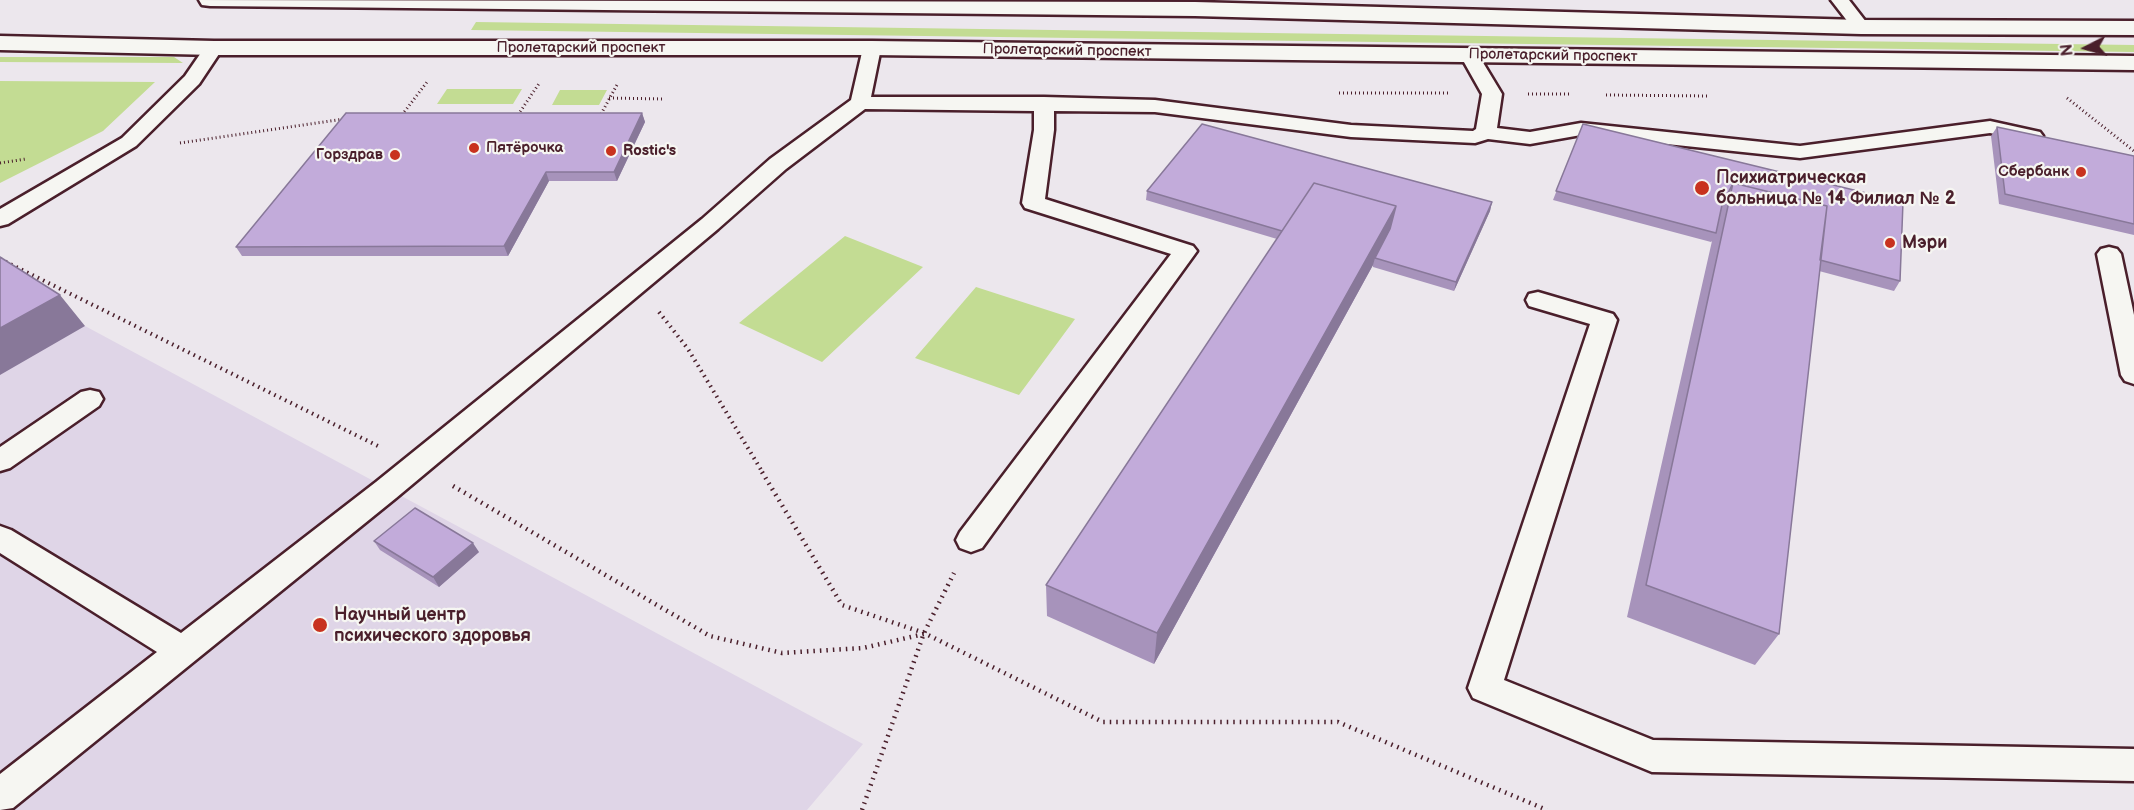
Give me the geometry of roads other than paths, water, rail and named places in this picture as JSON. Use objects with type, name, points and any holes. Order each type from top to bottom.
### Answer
[{"type":"main road","points":[[210,0],[894,2],[1861,27],[2134,28]]},
{"type":"main road","points":[[675,0],[707,3]]},
{"type":"main road","name":"Пролетарский проспект","points":[[0,43],[214,48],[872,48],[2134,63]]},
{"type":"lane","points":[[1840,0],[1861,27]]},
{"type":"lane","points":[[0,219],[129,142],[192,80],[214,48]]},
{"type":"lane","points":[[860,103],[872,48]]},
{"type":"lane","points":[[1469,55],[1492,94],[1486,133]]},
{"type":"lane","points":[[0,796],[386,490],[636,282],[710,224],[778,164],[860,103],[1155,106],[1351,131],[1475,137],[1486,133],[1530,138],[1581,129],[1800,152],[1990,128],[2056,141]]},
{"type":"lane","points":[[971,540],[1185,251],[1033,203],[1044,130],[1044,104]]},
{"type":"lane","points":[[2109,254],[2134,375]]},
{"type":"lane","points":[[1539,300],[1604,320],[1485,688],[1652,756],[2134,765]]},
{"type":"lane","points":[[0,461],[90,399]]},
{"type":"lane","points":[[0,538],[183,651]]},
{"type":"place","name":"Пятёрочка","points":[[474,148]]},
{"type":"place","name":"Rostic's","points":[[611,151]]},
{"type":"place","name":"Горздрав","points":[[395,155]]},
{"type":"place","name":"Сбербанк","points":[[2081,172]]},
{"type":"place","name":"Психиатрическая больница № 14 Филиал № 2","points":[[1702,188]]},
{"type":"place","name":"Мэри","points":[[1890,243]]},
{"type":"place","name":"Научный центр психического здоровья","points":[[320,625]]}]
